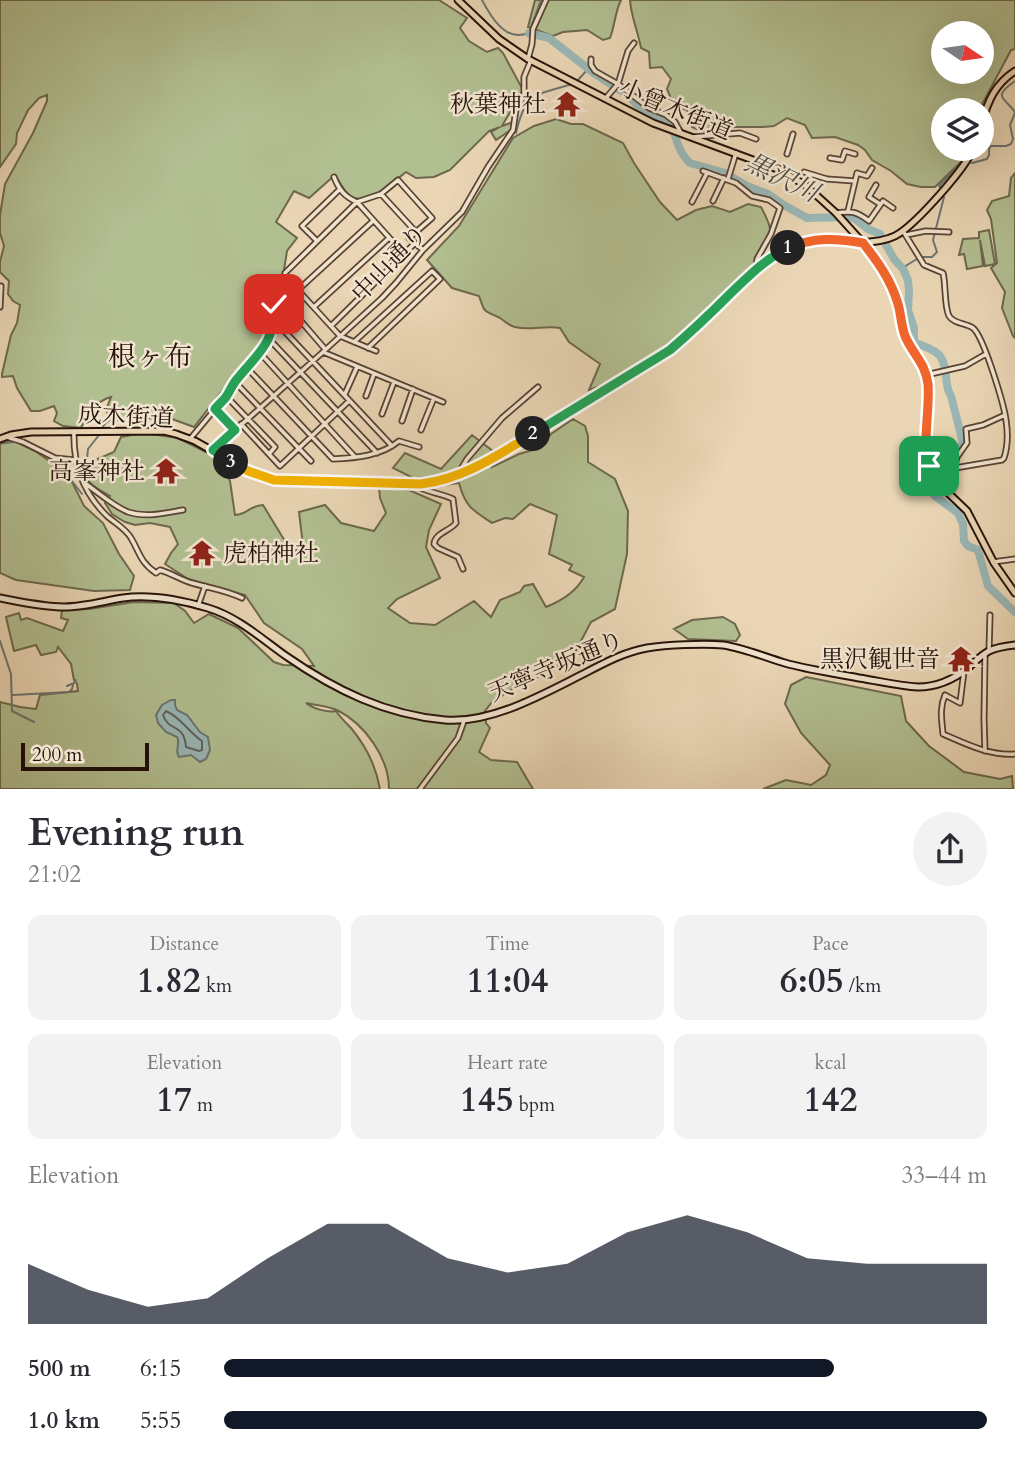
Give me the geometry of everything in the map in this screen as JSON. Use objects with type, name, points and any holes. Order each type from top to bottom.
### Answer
[{"type":"main road","name":"小曾木街道","points":[[458,0],[499,38],[529,60],[633,114],[780,170],[812,191],[863,243],[890,281],[905,335],[926,375]]},
{"type":"main road","points":[[991,98],[1000,83],[1015,71]]},
{"type":"main road","points":[[905,233],[966,161]]},
{"type":"main road","points":[[842,239],[849,227]]},
{"type":"main road","name":"成木街道","points":[[2,438],[31,432],[75,430],[164,431],[190,439],[248,471],[274,480],[413,484],[438,481],[457,475],[502,452],[670,350],[756,269],[777,253],[811,240],[842,239],[863,243],[905,233]]},
{"type":"main road","points":[[926,375],[926,448],[929,466],[942,486],[967,511],[993,562],[1015,591]]},
{"type":"street","name":"中山通り","points":[[213,450],[396,283],[423,250],[462,212],[513,130],[516,110],[524,96],[524,76],[533,29],[546,0]]},
{"type":"street","points":[[605,99],[618,84],[628,51],[634,43]]},
{"type":"street","points":[[591,59],[595,71],[618,84],[649,108],[676,122],[679,132]]},
{"type":"street","points":[[692,137],[740,133],[756,139]]},
{"type":"street","points":[[787,154],[793,134]]},
{"type":"street","points":[[830,158],[842,160],[845,151],[855,154]]},
{"type":"street","points":[[713,201],[728,177],[736,153]]},
{"type":"street","points":[[848,211],[857,173],[867,176],[872,167]]},
{"type":"street","points":[[692,202],[705,172],[728,177],[752,196],[778,205],[780,208],[771,234],[757,259],[756,269]]},
{"type":"street","points":[[804,172],[827,179],[855,181]]},
{"type":"street","points":[[334,177],[339,190],[357,202],[404,254]]},
{"type":"street","points":[[190,439],[269,339],[274,320],[274,304],[281,298],[285,273],[357,202],[381,194],[398,180],[432,218],[410,238],[423,250]]},
{"type":"street","points":[[876,185],[869,197],[881,204]]},
{"type":"street","points":[[317,241],[302,226],[339,190]]},
{"type":"street","points":[[381,194],[416,232]]},
{"type":"street","points":[[839,216],[848,211],[858,213],[869,221],[883,201],[893,208]]},
{"type":"street","points":[[298,290],[373,221]]},
{"type":"street","points":[[933,474],[1004,458],[1007,439],[1006,415],[986,354],[975,330],[955,321],[949,315],[943,273],[924,265],[905,233],[949,232]]},
{"type":"street","points":[[314,307],[389,238]]},
{"type":"street","points":[[331,326],[415,243]]},
{"type":"street","points":[[354,342],[432,271],[440,279],[368,348]]},
{"type":"street","points":[[285,276],[340,336],[376,351]]},
{"type":"street","points":[[0,307],[1,286]]},
{"type":"street","points":[[281,298],[324,351],[443,402]]},
{"type":"street","points":[[274,320],[393,446]]},
{"type":"street","points":[[269,339],[377,453]]},
{"type":"street","points":[[260,352],[356,458]]},
{"type":"street","points":[[926,375],[968,365],[986,354]]},
{"type":"street","points":[[344,394],[357,367]]},
{"type":"street","points":[[247,368],[333,459],[356,458],[377,453],[393,446],[399,440],[419,447]]},
{"type":"street","points":[[366,396],[374,374]]},
{"type":"street","points":[[235,382],[311,461]]},
{"type":"street","points":[[382,414],[394,382]]},
{"type":"street","points":[[457,475],[502,418],[538,387]]},
{"type":"street","points":[[402,421],[413,389]]},
{"type":"street","points":[[226,396],[275,447],[269,454]]},
{"type":"street","points":[[421,430],[433,398]]},
{"type":"street","points":[[241,424],[280,466],[349,400]]},
{"type":"street","points":[[215,409],[235,430]]},
{"type":"street","points":[[954,468],[957,457],[967,443],[966,429],[1006,415]]},
{"type":"street","points":[[75,430],[75,460],[83,483],[106,514],[131,536],[148,568],[156,573],[160,570],[168,572],[188,582],[242,598]]},
{"type":"street","points":[[2,438],[23,442],[55,458],[75,460]]},
{"type":"street","points":[[83,483],[128,512],[147,515],[183,510]]},
{"type":"street","points":[[413,484],[453,499],[456,523],[436,537],[434,544],[458,557],[463,569]]},
{"type":"street","points":[[993,562],[1015,559]]},
{"type":"street","points":[[198,606],[205,586]]},
{"type":"street","name":"天寧寺坂通り","points":[[0,598],[54,607],[140,597],[167,599],[198,606],[229,617],[323,681],[355,697],[401,713],[464,721],[502,711],[611,659],[649,648],[720,645],[805,668],[925,687],[955,677],[987,652],[1013,645]]},
{"type":"street","points":[[985,751],[984,719],[990,615]]},
{"type":"street","points":[[964,671],[960,703],[945,695],[940,715],[943,734],[985,751],[1014,754]]},
{"type":"street","points":[[420,789],[458,738],[464,721]]},
{"type":"green space","points":[[0,0],[439,0],[467,18],[460,28],[469,41],[487,52],[498,48],[503,53],[523,90],[502,126],[513,122],[512,129],[496,140],[491,132],[500,127],[489,131],[450,170],[434,177],[416,178],[406,172],[378,193],[362,199],[348,194],[335,175],[309,198],[294,191],[276,222],[297,238],[287,251],[284,270],[270,312],[268,336],[258,352],[227,385],[194,427],[172,419],[111,421],[106,410],[111,397],[93,409],[81,428],[63,426],[54,421],[57,413],[54,406],[31,411],[13,376],[2,377],[20,305],[8,294],[9,281],[0,272],[4,246],[0,233],[0,215],[5,184],[33,133],[47,95],[39,98],[28,110],[17,133],[16,144],[0,167]]},
{"type":"green space","points":[[535,0],[621,0],[610,38],[603,40],[587,30],[563,32],[553,36],[528,27]]},
{"type":"green space","points":[[630,0],[1015,0],[1015,49],[1011,50],[994,82],[994,21],[931,21],[931,84],[993,84],[985,98],[931,98],[931,161],[962,161],[935,187],[907,184],[872,160],[858,145],[835,137],[812,138],[805,125],[787,118],[774,126],[701,131],[692,127],[687,110],[674,106],[667,89],[671,79],[662,67],[650,68],[649,52],[641,48]]},
{"type":"green space","points":[[556,119],[571,124],[583,124],[623,143],[660,202],[677,220],[696,210],[712,206],[730,212],[748,204],[761,207],[770,228],[769,242],[763,252],[716,306],[657,356],[613,381],[589,390],[600,364],[569,342],[560,328],[511,326],[486,311],[479,296],[452,288],[427,260],[459,226],[513,138],[534,126]]},
{"type":"green space","points":[[1015,173],[1015,338],[1002,308],[1005,292],[991,268],[997,263],[991,219],[987,210],[992,201],[1009,196],[1011,178]]},
{"type":"green space","points":[[989,230],[995,264],[985,266],[980,240],[983,266],[967,269],[964,254],[959,255],[963,239],[979,238],[979,232]]},
{"type":"green space","points":[[573,419],[585,426],[588,436],[588,462],[615,479],[628,511],[627,554],[615,609],[591,622],[571,660],[511,690],[492,702],[485,711],[486,723],[490,728],[479,752],[491,760],[517,762],[533,789],[389,789],[385,766],[366,733],[337,710],[306,703],[320,710],[336,711],[351,728],[370,757],[380,789],[0,789],[0,702],[36,709],[40,695],[78,691],[71,664],[58,647],[56,652],[41,655],[36,645],[14,651],[6,617],[19,613],[21,620],[27,618],[63,631],[68,620],[61,618],[62,610],[134,602],[174,603],[185,611],[194,623],[209,614],[238,628],[274,662],[314,666],[302,649],[264,623],[245,595],[188,579],[165,564],[178,544],[170,527],[150,523],[135,525],[112,514],[105,503],[110,496],[92,484],[81,466],[114,452],[121,437],[143,433],[178,438],[220,459],[230,481],[235,515],[263,505],[283,538],[295,551],[303,545],[299,512],[325,505],[341,523],[374,531],[386,513],[379,487],[409,490],[441,504],[429,530],[426,547],[440,578],[397,599],[388,608],[410,623],[435,625],[474,601],[491,617],[500,600],[520,592],[524,586],[533,584],[546,607],[568,595],[584,577],[569,570],[572,565],[549,554],[557,515],[530,504],[513,519],[505,518],[492,523],[470,507],[459,483],[444,485],[438,477],[413,478],[393,468],[405,453],[441,469],[472,435],[494,452],[492,467],[519,454],[540,448],[551,434]]},
{"type":"green space","points":[[14,441],[35,451],[68,474],[84,506],[103,523],[134,576],[130,590],[94,591],[16,580],[0,573],[0,444]]},
{"type":"green space","points":[[723,617],[735,624],[740,635],[736,641],[688,639],[674,629],[692,620]]},
{"type":"green space","points":[[806,677],[901,696],[906,721],[929,746],[964,772],[1000,779],[1012,776],[1013,789],[763,789],[786,780],[811,785],[826,775],[830,765],[801,733],[785,704],[791,685]]},
{"type":"water","points":[[175,700],[177,710],[187,715],[200,732],[208,737],[210,750],[206,759],[200,762],[191,755],[179,757],[177,737],[166,732],[158,723],[156,715],[162,705]]},
{"type":"waterway","name":"黒沢川","points":[[482,0],[501,27],[518,35],[529,33],[541,0]]},
{"type":"waterway","name":"黒沢川","points":[[529,33],[549,38],[595,74],[629,96],[637,105],[672,125],[681,150],[690,163],[725,173],[768,194],[807,218],[854,218],[880,234],[908,280],[908,310],[914,328],[914,342],[935,351],[943,361],[963,443],[927,472],[924,479],[935,496],[958,513],[963,524],[964,541],[978,550],[988,586],[1015,612]]},
{"type":"waterway","points":[[577,81],[588,69]]},
{"type":"waterway","points":[[1015,81],[1002,94],[1015,112]]},
{"type":"waterway","points":[[516,133],[528,102],[541,93],[572,84]]},
{"type":"waterway","points":[[972,163],[987,159],[991,146],[1011,144],[1013,139],[1010,125],[1015,113]]},
{"type":"waterway","points":[[940,187],[959,165]]},
{"type":"waterway","points":[[922,257],[932,257],[937,252],[933,240],[943,196]]},
{"type":"waterway","points":[[903,269],[917,259]]},
{"type":"waterway","points":[[101,430],[111,420],[142,414],[169,420],[171,427]]},
{"type":"waterway","points":[[79,462],[87,458],[88,449],[99,435]]},
{"type":"waterway","points":[[0,443],[15,442]]},
{"type":"waterway","points":[[33,449],[50,457]]},
{"type":"waterway","points":[[55,459],[82,494]]},
{"type":"waterway","points":[[0,641],[11,674],[12,711],[34,722]]},
{"type":"waterway","points":[[67,686],[76,680]]},
{"type":"waterway","points":[[13,695],[69,692],[73,685]]},
{"type":"place","name":"秋葉神社","points":[[567,104]]},
{"type":"place","name":"高峯神社","points":[[166,471]]},
{"type":"place","name":"虎柏神社","points":[[202,553]]},
{"type":"place","name":"黒沢観世音","points":[[961,659]]},
{"type":"district","name":"根ヶ布","points":[[150,356]]},
{"type":"route","points":[[274,304],[270,337],[262,351],[238,377],[215,409],[235,430],[213,450],[248,471],[274,480],[421,484],[457,475],[485,461],[653,362],[686,337],[756,269],[777,253],[814,240],[842,239],[863,243],[890,281],[905,335],[925,370],[928,389],[926,448],[929,466]]}]
